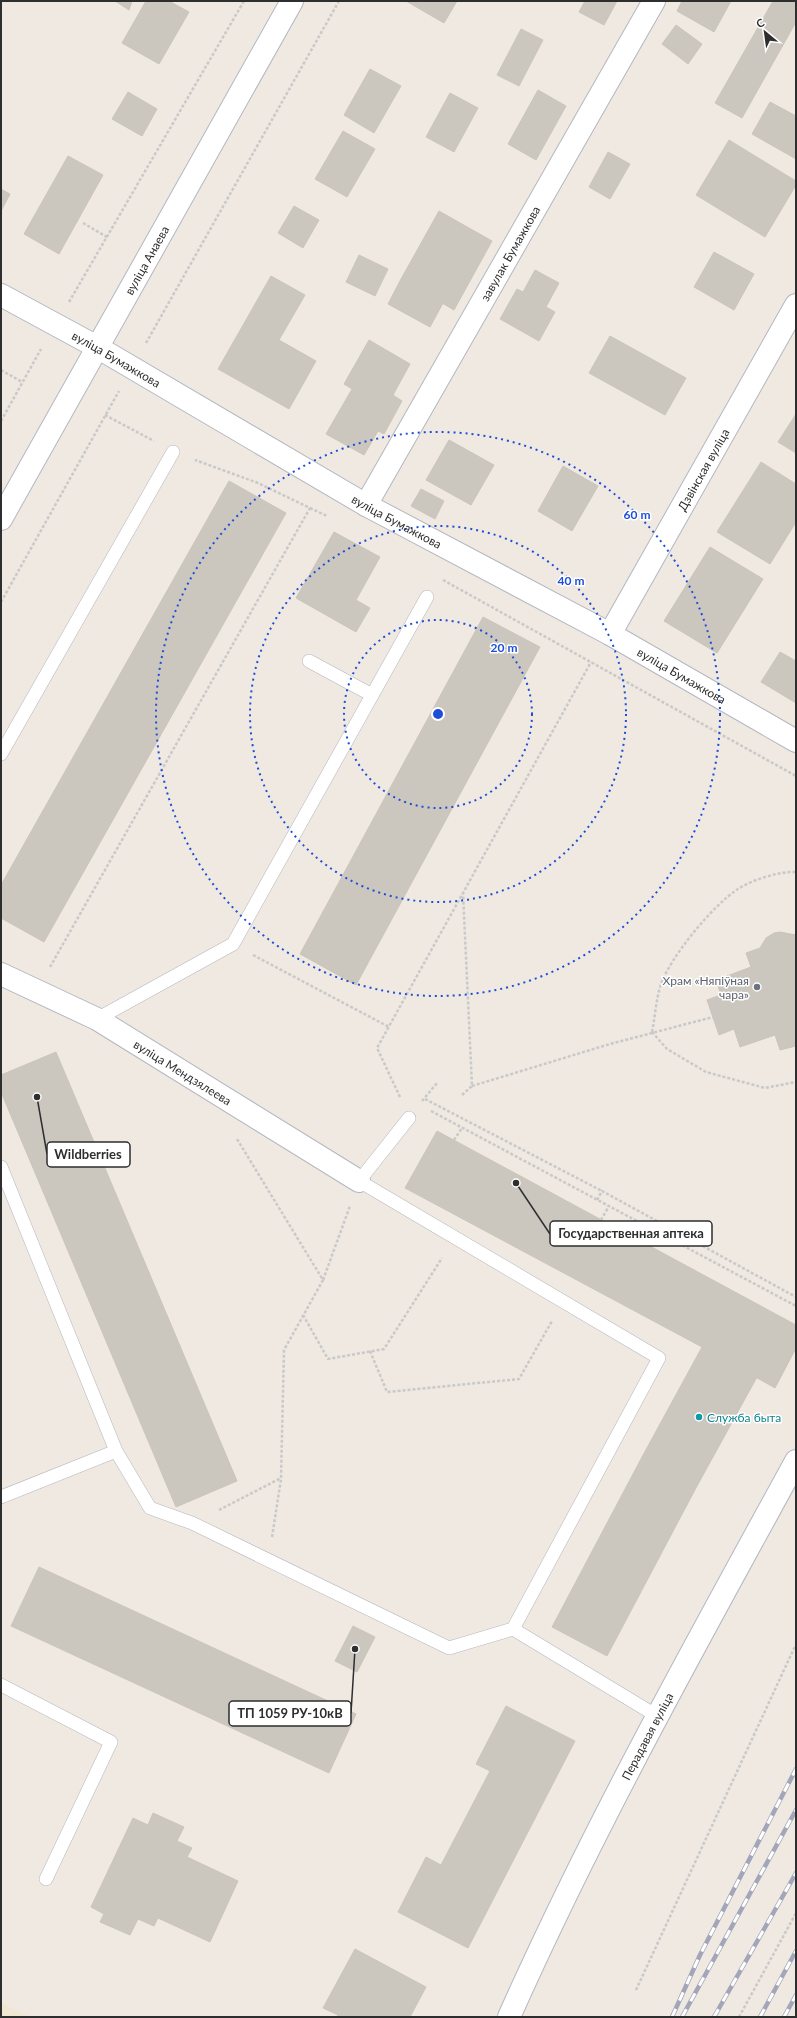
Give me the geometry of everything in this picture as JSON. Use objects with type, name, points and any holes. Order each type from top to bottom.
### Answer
[{"type":"street","name":"вуліца Анаева","points":[[1,519],[292,1]]},
{"type":"street","name":"завулак Бумажкова","points":[[366,505],[654,1]]},
{"type":"street","name":"вуліца Бумажкова","points":[[1,295],[97,346],[366,505],[610,634],[796,741]]},
{"type":"street","name":"Дзвінская вуліца","points":[[610,634],[796,306]]},
{"type":"street","name":"вуліца Мендзялеева","points":[[1,974],[97,1019],[359,1181]]},
{"type":"street","name":"Перадавая вуліца","points":[[509,2017],[534,1960],[657,1716],[796,1461]]},
{"type":"lane","points":[[1,754],[173,452]]},
{"type":"lane","points":[[97,1019],[232,944],[427,598]]},
{"type":"lane","points":[[309,661],[372,696]]},
{"type":"lane","points":[[1,1167],[116,1451],[150,1508],[192,1523],[449,1648],[513,1629],[659,1358],[359,1181],[409,1118]]},
{"type":"lane","points":[[1,1497],[116,1451]]},
{"type":"lane","points":[[513,1629],[657,1716]]},
{"type":"lane","points":[[1,1686],[111,1742],[46,1879]]},
{"type":"path","points":[[1,421],[55,324],[244,1]]},
{"type":"path","points":[[1,602],[105,414],[339,1]]},
{"type":"path","points":[[83,223],[107,237]]},
{"type":"path","points":[[1,370],[22,382]]},
{"type":"path","points":[[105,414],[173,452],[258,483],[331,518]]},
{"type":"path","points":[[37,991],[310,508]]},
{"type":"path","points":[[442,579],[796,776]]},
{"type":"path","points":[[409,1118],[377,1048],[591,662]]},
{"type":"path","points":[[652,1032],[660,986],[672,962],[694,932],[737,890],[757,879],[796,872]]},
{"type":"path","points":[[463,893],[472,1086]]},
{"type":"path","points":[[232,944],[389,1027]]},
{"type":"path","points":[[462,1095],[472,1086],[652,1032],[713,1017]]},
{"type":"path","points":[[652,1032],[667,1049],[706,1072],[765,1088],[796,1082]]},
{"type":"path","points":[[424,1099],[602,1191],[796,1297]]},
{"type":"path","points":[[426,1108],[796,1306]]},
{"type":"path","points":[[454,1140],[462,1128]]},
{"type":"path","points":[[233,1132],[323,1280]]},
{"type":"path","points":[[269,1560],[281,1478],[284,1350],[323,1280],[359,1181]]},
{"type":"path","points":[[597,1200],[602,1191]]},
{"type":"path","points":[[601,1220],[609,1206]]},
{"type":"path","points":[[303,1315],[328,1359],[384,1349],[455,1237]]},
{"type":"path","points":[[370,1352],[387,1392],[519,1379],[564,1302]]},
{"type":"path","points":[[192,1523],[281,1478]]},
{"type":"path","points":[[636,1990],[796,1644]]},
{"type":"path","points":[[739,2017],[796,1913]]},
{"type":"shaded area","points":[[1,2003],[30,2017],[1,2017]]},
{"type":"building","points":[[115,1],[132,1],[129,10]]},
{"type":"building","points":[[146,1],[169,1],[189,12],[159,64],[122,43]]},
{"type":"building","points":[[406,1],[457,1],[444,23]]},
{"type":"building","points":[[585,1],[617,1],[604,25],[579,12]]},
{"type":"building","points":[[682,1],[731,1],[714,32],[677,11]]},
{"type":"building","points":[[773,1],[796,1],[796,22],[742,118],[715,103]]},
{"type":"building","points":[[676,25],[702,44],[688,64],[662,44]]},
{"type":"building","points":[[521,29],[543,40],[519,86],[497,75]]},
{"type":"building","points":[[370,69],[401,86],[374,133],[344,115]]},
{"type":"building","points":[[538,90],[566,106],[536,160],[508,144]]},
{"type":"building","points":[[128,92],[157,109],[142,136],[112,119]]},
{"type":"building","points":[[450,93],[478,108],[454,152],[426,137]]},
{"type":"building","points":[[770,102],[796,116],[796,159],[752,134]]},
{"type":"building","points":[[343,131],[375,149],[347,197],[315,179]]},
{"type":"building","points":[[729,140],[796,181],[796,185],[765,237],[696,195]]},
{"type":"building","points":[[608,152],[630,164],[610,199],[589,187]]},
{"type":"building","points":[[68,156],[103,175],[59,254],[24,234]]},
{"type":"building","points":[[1,189],[10,194],[1,211]]},
{"type":"building","points":[[294,206],[319,220],[303,248],[278,233]]},
{"type":"building","points":[[439,211],[492,241],[454,310],[401,279]]},
{"type":"building","points":[[714,252],[754,274],[734,310],[694,287]]},
{"type":"building","points":[[359,255],[388,269],[375,296],[346,282]]},
{"type":"building","points":[[535,270],[559,283],[546,307],[555,312],[539,341],[500,319],[517,289],[523,292]]},
{"type":"building","points":[[271,276],[305,295],[279,340],[316,361],[289,409],[218,369]]},
{"type":"building","points":[[401,279],[443,303],[430,327],[388,304]]},
{"type":"building","points":[[610,336],[686,378],[665,415],[589,373]]},
{"type":"building","points":[[369,340],[410,364],[393,395],[402,401],[384,434],[378,431],[364,455],[326,434],[352,389],[344,384]]},
{"type":"building","points":[[796,414],[796,453],[778,442]]},
{"type":"building","points":[[449,440],[494,465],[471,505],[426,480]]},
{"type":"building","points":[[761,462],[796,484],[796,522],[770,564],[717,532]]},
{"type":"building","points":[[563,466],[598,486],[572,531],[538,511]]},
{"type":"building","points":[[229,481],[286,513],[44,942],[1,918],[1,885]]},
{"type":"building","points":[[421,489],[444,501],[435,519],[411,506]]},
{"type":"building","points":[[334,532],[380,557],[356,600],[370,608],[356,632],[296,598]]},
{"type":"building","points":[[710,547],[763,579],[717,653],[664,621]]},
{"type":"building","points":[[483,617],[540,647],[356,985],[300,954]]},
{"type":"building","points":[[780,652],[796,661],[796,703],[761,682]]},
{"type":"building","name":"Храм «Няпіўная чара»","points":[[780,932],[796,935],[796,1046],[780,1050],[775,1035],[740,1047],[734,1029],[719,1035],[707,1000],[721,995],[716,980],[751,967],[746,953],[760,948],[766,938],[774,933]]},
{"type":"building","points":[[56,1052],[237,1481],[176,1507],[1,1092],[1,1075]]},
{"type":"building","points":[[437,1131],[796,1325],[796,1348],[775,1388],[702,1347],[405,1188]]},
{"type":"building","name":"Служба быта","points":[[702,1347],[757,1377],[697,1486],[642,1457]]},
{"type":"building","points":[[642,1457],[697,1486],[607,1656],[552,1627]]},
{"type":"building","points":[[39,1567],[356,1714],[329,1773],[11,1626]]},
{"type":"building","points":[[353,1626],[375,1637],[357,1672],[335,1661]]},
{"type":"building","points":[[506,1706],[575,1741],[468,1948],[398,1912],[426,1857],[441,1865],[490,1771],[476,1764]]},
{"type":"building","points":[[153,1813],[184,1827],[177,1841],[192,1848],[187,1857],[238,1881],[210,1942],[158,1918],[154,1926],[138,1919],[130,1935],[100,1922],[104,1914],[91,1907],[133,1818],[148,1825]]},
{"type":"building","points":[[355,1949],[426,1987],[410,2017],[337,2017],[338,2015],[323,2008]]},
{"type":"railway","points":[[672,2017],[700,1955],[796,1769]]},
{"type":"railway","points":[[682,2017],[796,1810]]},
{"type":"railway","points":[[714,2017],[796,1873]]},
{"type":"railway","points":[[760,2017],[796,1951]]},
{"type":"railway","points":[[784,2017],[796,1995]]},
{"type":"place","name":"Храм «Няпіўная чара»","points":[[757,987]]},
{"type":"place","name":"Wildberries","points":[[37,1097]]},
{"type":"place","name":"Государственная аптека","points":[[516,1183]]},
{"type":"place","name":"Служба быта","points":[[699,1417]]},
{"type":"place","name":"ТП 1059 РУ-10кВ","points":[[355,1649]]}]
